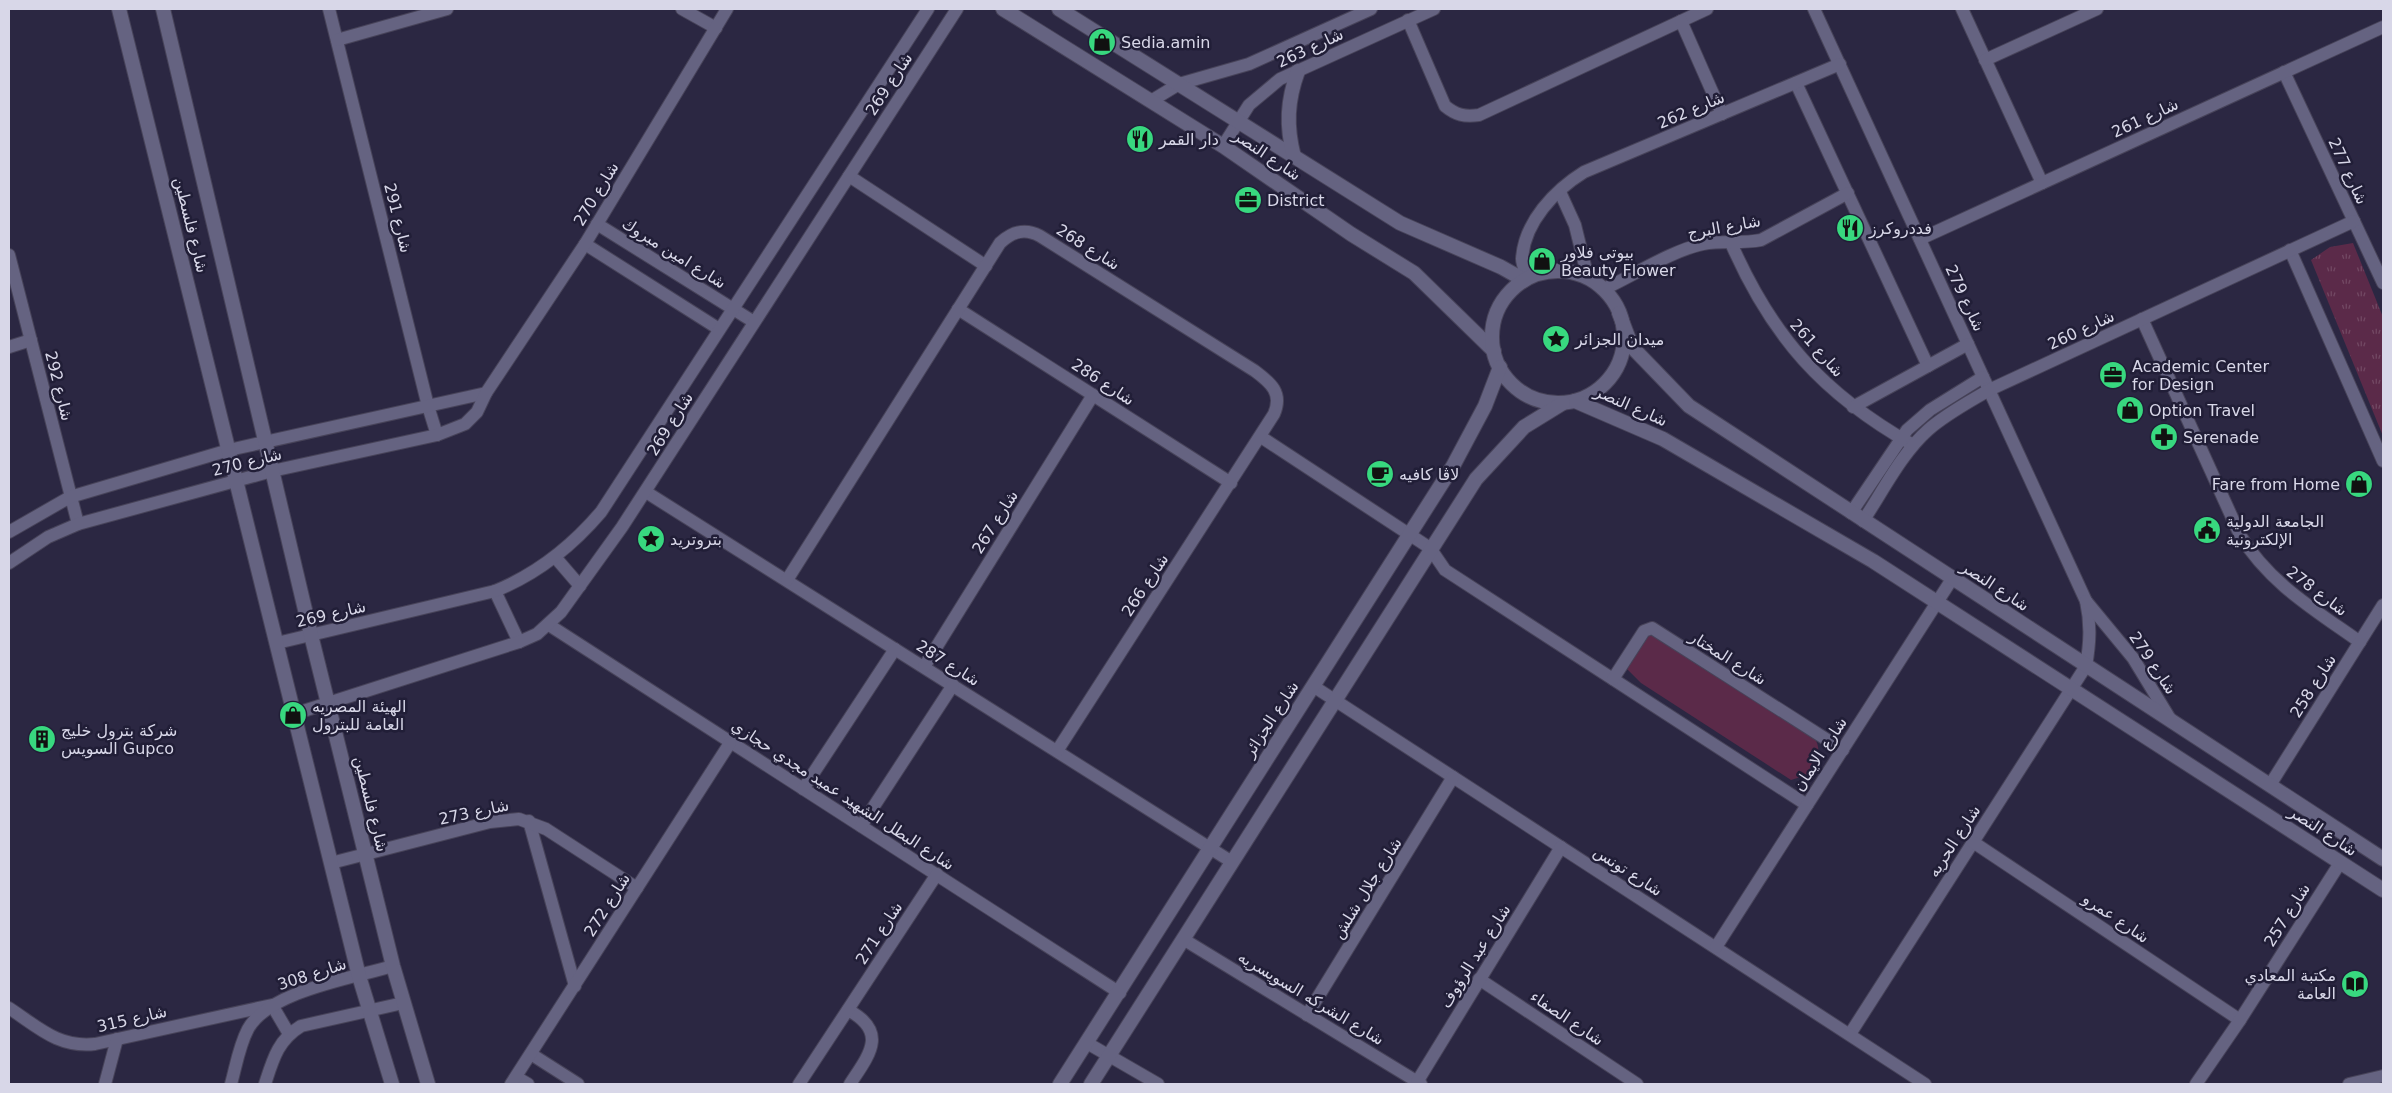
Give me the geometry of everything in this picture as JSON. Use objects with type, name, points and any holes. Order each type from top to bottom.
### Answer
[{"type":"street","name":"شارع فلسطين","points":[[120,9],[236,480]]},
{"type":"street","name":"شارع فلسطين","points":[[163,9],[264,441],[328,704],[393,966],[428,1084]]},
{"type":"street","name":"شارع 291","points":[[331,9],[337,40],[428,406],[437,434]]},
{"type":"street","points":[[337,40],[447,9]]},
{"type":"street","points":[[682,9],[716,28]]},
{"type":"street","name":"شارع 270","points":[[9,563],[48,537],[78,524],[236,480],[437,434],[465,424],[477,412],[486,393],[585,244],[727,9]]},
{"type":"street","name":"شارع 269","points":[[277,643],[495,591],[509,586],[572,544],[601,512],[928,9]]},
{"type":"street","name":"شارع 269","points":[[294,714],[519,642],[537,634],[549,625],[580,586],[646,492],[957,9]]},
{"type":"street","name":"شارع النصر","points":[[1003,9],[1223,146],[1351,234],[1414,273],[1494,351]]},
{"type":"street","name":"شارع النصر","points":[[1059,9],[1400,223],[1526,279]]},
{"type":"street","name":"شارع 263","points":[[1151,101],[1178,84],[1249,64],[1371,9]]},
{"type":"street","name":"شارع 263","points":[[1223,146],[1249,105],[1263,91],[1280,79],[1434,9]]},
{"type":"street","points":[[1408,20],[1444,106],[1454,114],[1466,117],[1478,115],[1707,9]]},
{"type":"street","name":"شارع 279","points":[[1814,9],[2086,600],[2133,658],[2172,722]]},
{"type":"street","points":[[1962,9],[2042,183]]},
{"type":"street","points":[[1985,60],[2083,12],[2098,9]]},
{"type":"street","points":[[1681,21],[1722,114]]},
{"type":"street","name":"شارع 261","points":[[1920,239],[2383,27]]},
{"type":"street","name":"شارع 262","points":[[1526,279],[1522,261],[1529,232],[1545,206],[1569,182],[1584,172],[1840,64]]},
{"type":"street","points":[[1294,157],[1289,136],[1288,114],[1291,92],[1298,71]]},
{"type":"street","name":"شارع 277","points":[[2284,72],[2383,283]]},
{"type":"street","points":[[1796,83],[1928,366]]},
{"type":"street","points":[[849,176],[986,266]]},
{"type":"street","points":[[1560,192],[1575,226],[1588,278]]},
{"type":"street","name":"شارع البرج","points":[[1604,289],[1689,248],[1703,244],[1761,240],[1848,193]]},
{"type":"street","name":"شارع 260","points":[[1863,521],[1913,445],[1938,421],[1989,390],[2354,221]]},
{"type":"street","name":"شارع امين مبروك","points":[[597,224],[754,322]]},
{"type":"street","name":"شارع 268","points":[[787,580],[1000,243],[1014,232],[1023,231],[1040,236],[1255,371],[1272,384],[1278,404],[1260,437]]},
{"type":"street","name":"شارع 261","points":[[1731,243],[1748,283],[1774,325],[1805,363],[1853,407],[1913,445]]},
{"type":"street","points":[[585,244],[719,329]]},
{"type":"street","points":[[2290,250],[2383,460]]},
{"type":"street","name":"شارع 292","points":[[9,255],[78,524]]},
{"type":"street","points":[[1091,1084],[1430,548],[1476,479],[1524,427],[1569,402],[1592,394],[1606,382],[1617,367],[1623,349],[1624,331],[1620,313],[1604,289],[1588,278],[1568,271],[1547,272],[1526,279],[1508,294],[1497,311],[1492,331],[1494,351],[1500,367],[1519,390],[1540,400],[1569,402]]},
{"type":"street","name":"شارع 286","points":[[958,309],[1231,483]]},
{"type":"street","name":"شارع النصر","points":[[1620,313],[1632,347],[1689,406],[1952,579],[2382,857]]},
{"type":"street","name":"شارع 278","points":[[2142,319],[2240,535],[2250,551],[2261,566],[2290,592],[2360,642]]},
{"type":"street","points":[[9,347],[31,340]]},
{"type":"street","points":[[1853,407],[1968,344]]},
{"type":"street","name":"شارع الجزائر","points":[[1060,1084],[1120,993],[1209,847],[1410,535],[1468,436],[1484,406],[1500,367]]},
{"type":"street","points":[[1851,513],[1901,438],[1930,410],[1983,377]]},
{"type":"street","name":"شارع 270","points":[[9,532],[70,497],[229,450],[486,393]]},
{"type":"street","name":"شارع 267","points":[[924,667],[1093,395]]},
{"type":"street","name":"شارع النصر","points":[[1569,402],[1663,439],[1873,561],[2383,890]]},
{"type":"street","points":[[1260,437],[1430,548],[1445,570],[1807,805]]},
{"type":"street","name":"شارع 266","points":[[1057,751],[1260,437]]},
{"type":"street","points":[[236,480],[359,976],[392,1084]]},
{"type":"street","name":"شارع 287","points":[[646,492],[1232,862]]},
{"type":"street","points":[[555,557],[580,586]]},
{"type":"street","name":"شارع الايمان","points":[[1716,947],[1938,604],[1952,579]]},
{"type":"street","points":[[495,591],[519,642]]},
{"type":"street","name":"شارع 279","points":[[2086,600],[2090,630],[2086,666]]},
{"type":"street","name":"شارع 258","points":[[2270,785],[2383,605]]},
{"type":"street","name":"شارع البطل الشهيد عميد مجدي حجازي","points":[[549,625],[1120,993]]},
{"type":"street","name":"شارع المختار","points":[[1613,679],[1644,631],[1652,628],[1843,750]]},
{"type":"street","points":[[803,789],[895,649]]},
{"type":"street","name":"شارع الحريه","points":[[1850,1034],[2086,666]]},
{"type":"street","points":[[861,826],[953,685]]},
{"type":"street","name":"شارع تونس","points":[[1313,686],[1925,1084]]},
{"type":"street","name":"شارع 272","points":[[514,1080],[730,742]]},
{"type":"street","name":"شارع جلال شلش","points":[[1308,1015],[1453,777]]},
{"type":"street","name":"شارع 273","points":[[331,863],[504,819],[529,821],[546,828],[637,888]]},
{"type":"street","points":[[529,821],[575,986]]},
{"type":"street","name":"شارع عمرو","points":[[1973,842],[2240,1020]]},
{"type":"street","name":"شارع عبد الرؤوف","points":[[1419,1083],[1479,980],[1561,847]]},
{"type":"street","name":"شارع 257","points":[[2196,1084],[2240,1020],[2340,863]]},
{"type":"street","name":"شارع 271","points":[[799,1084],[937,874]]},
{"type":"street","name":"شارع الشركه السويسريه","points":[[1183,939],[1419,1083]]},
{"type":"street","name":"شارع 308","points":[[231,1084],[241,1046],[249,1028],[261,1012],[296,994],[393,966]]},
{"type":"street","name":"شارع الصفاء","points":[[1479,980],[1637,1084]]},
{"type":"street","points":[[265,1084],[280,1044],[289,1034],[301,1026],[403,1002]]},
{"type":"street","points":[[272,1005],[289,1034]]},
{"type":"street","name":"شارع 315","points":[[9,1008],[60,1042],[77,1046],[272,1005]]},
{"type":"street","points":[[848,1010],[859,1016],[867,1026],[872,1038],[872,1050],[850,1084]]},
{"type":"street","points":[[105,1084],[117,1038]]},
{"type":"street","points":[[1088,1043],[1158,1084]]},
{"type":"street","points":[[531,1054],[578,1084]]},
{"type":"street","points":[[2348,1084],[2383,1076]]},
{"type":"street","points":[[514,1080],[528,1084]]},
{"type":"green space","points":[[2353,243],[2383,317],[2383,436],[2311,260],[2330,247]]},
{"type":"green space","points":[[1651,634],[1814,737],[1818,747],[1818,757],[1807,775],[1791,780],[1641,683],[1627,669],[1646,636]]},
{"type":"place","name":"Sedia.amin","points":[[1102,42]]},
{"type":"place","name":"دار القمر","points":[[1140,139]]},
{"type":"place","name":"District","points":[[1248,200]]},
{"type":"place","name":"فددروكرز","points":[[1850,228]]},
{"type":"place","name":"بيوتى فلاور Beauty Flower","points":[[1542,261]]},
{"type":"place","name":"ميدان الجزائر","points":[[1556,339]]},
{"type":"place","name":"Academic Center for Design","points":[[2113,375]]},
{"type":"place","name":"Option Travel","points":[[2130,410]]},
{"type":"place","name":"Serenade","points":[[2164,437]]},
{"type":"place","name":"لاڤا كافيه","points":[[1380,474]]},
{"type":"place","name":"Fare from Home","points":[[2359,484]]},
{"type":"place","name":"الجامعة الدولية الإلكترونية","points":[[2207,530]]},
{"type":"place","name":"بتروتريد","points":[[651,539]]},
{"type":"place","name":"الهيئة المصريه العامة للبترول","points":[[293,715]]},
{"type":"place","name":"شركة بترول خليج السويس Gupco","points":[[42,739]]},
{"type":"place","name":"مكتبة المعادي العامة","points":[[2355,984]]}]
